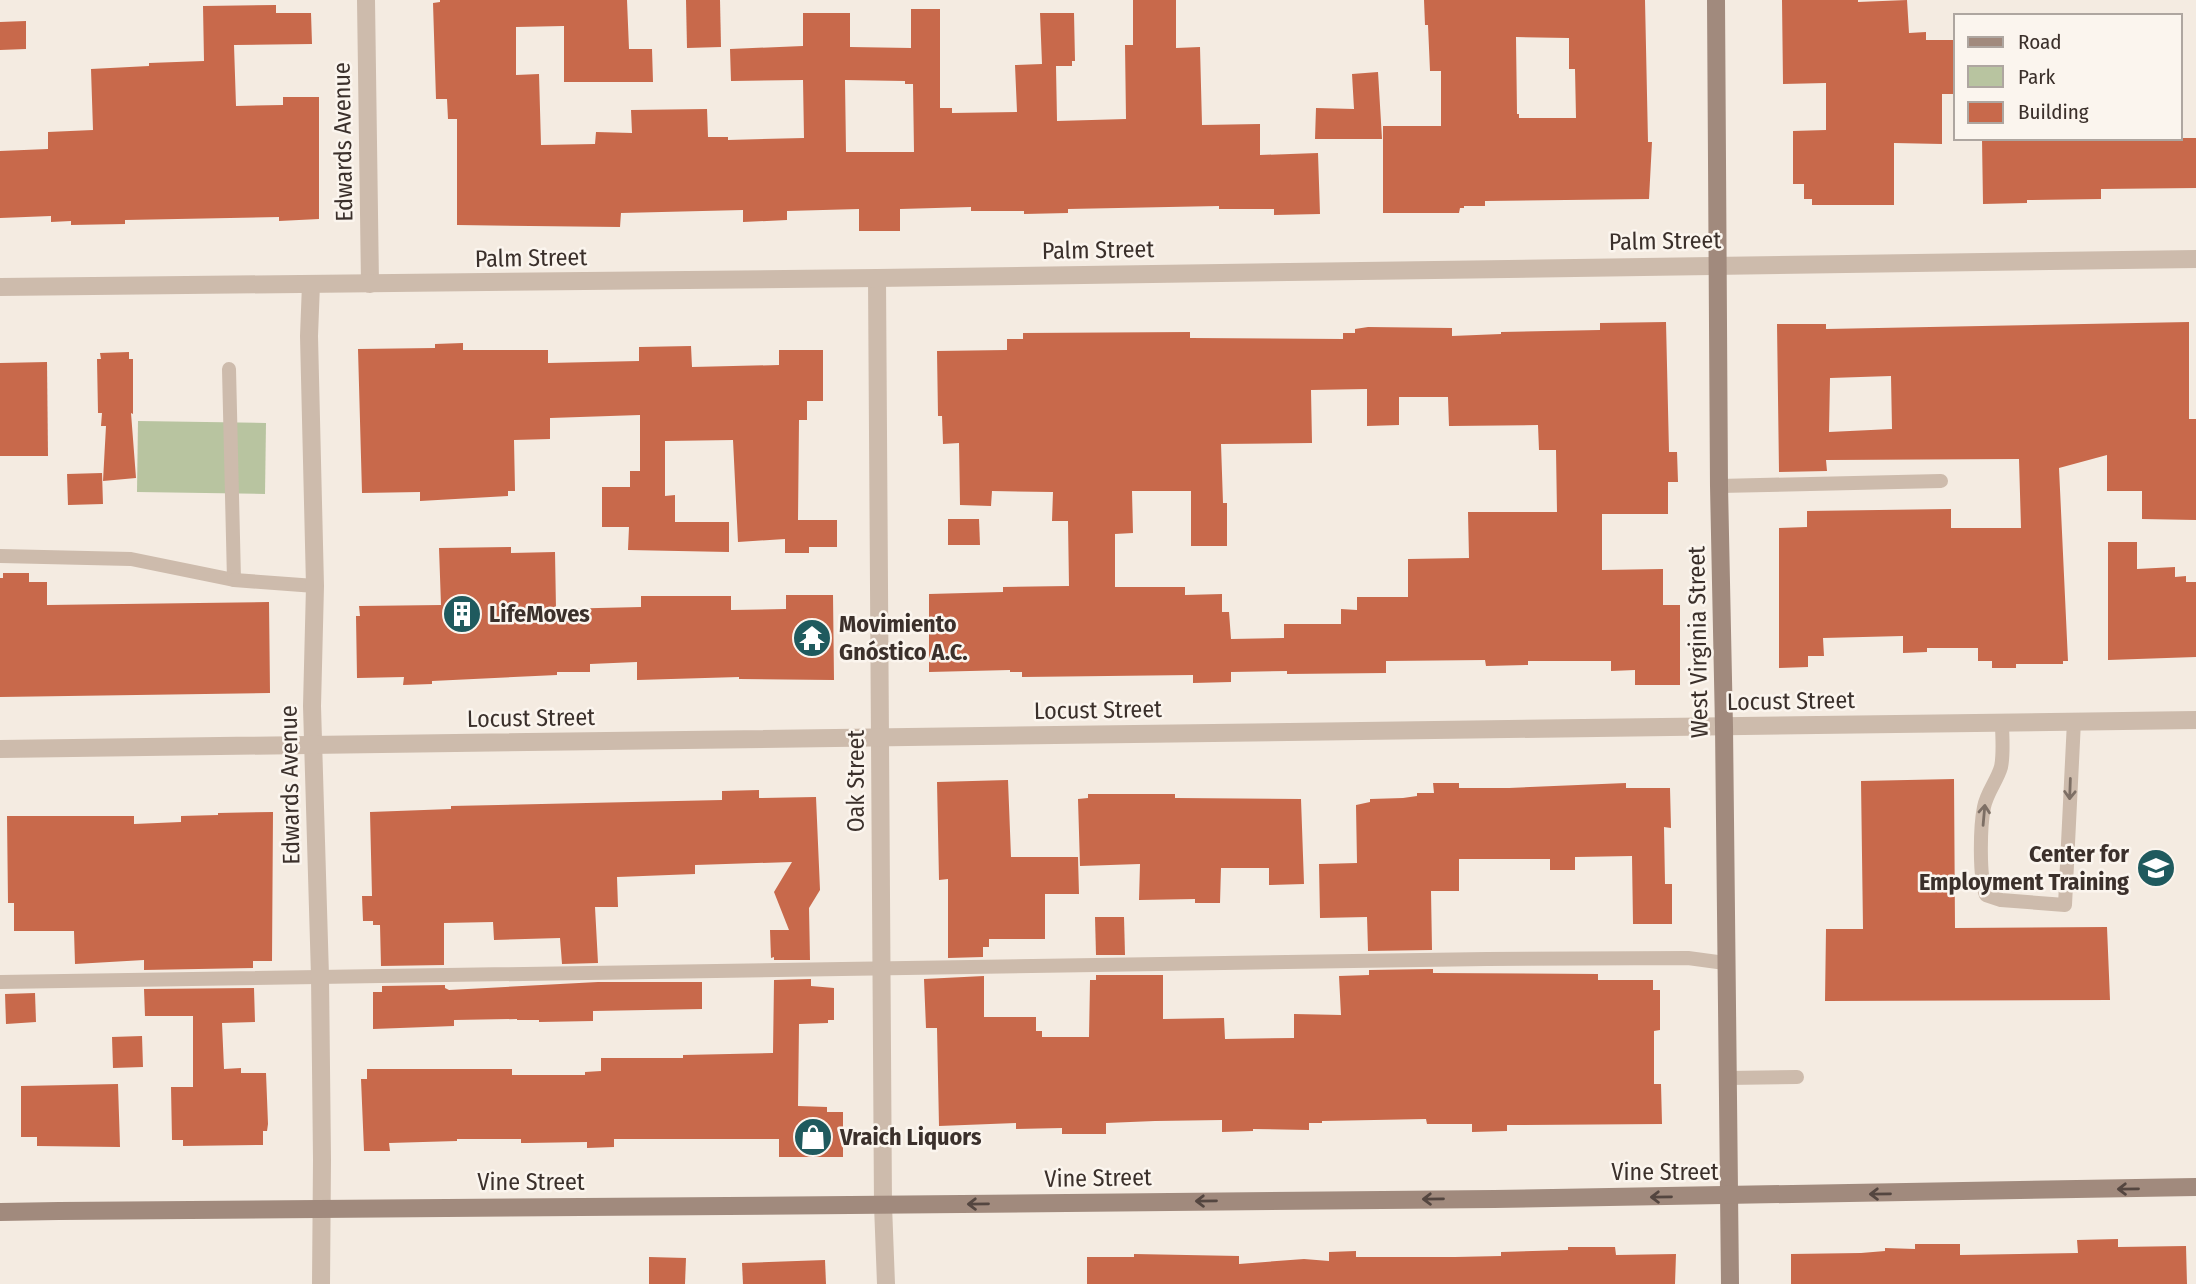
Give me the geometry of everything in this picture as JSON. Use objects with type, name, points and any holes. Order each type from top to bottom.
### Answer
[{"type":"main road","name":"West Virginia Street","points":[[1716,0],[1719,486],[1730,1284]]},
{"type":"main road","name":"Vine Street","points":[[0,1212],[1729,1196],[2196,1187]]},
{"type":"street","name":"Edwards Avenue","points":[[366,0],[370,284]]},
{"type":"street","name":"Palm Street","points":[[0,287],[877,278],[2196,259]]},
{"type":"street","name":"Oak Street","points":[[877,278],[883,1205],[886,1284]]},
{"type":"street","name":"Edwards Avenue","points":[[311,284],[309,336],[315,586],[313,745],[320,976],[321,1284]]},
{"type":"street","name":"Locust Street","points":[[0,749],[2196,720]]},
{"type":"lane","points":[[229,369],[234,580]]},
{"type":"lane","points":[[1719,486],[1941,481]]},
{"type":"lane","points":[[0,556],[131,559],[234,580],[315,586]]},
{"type":"lane","points":[[2001,722],[2002,764],[1984,807],[1981,865],[1983,889],[1986,895],[2001,900],[2065,905],[2074,721]]},
{"type":"lane","points":[[0,982],[1594,958],[1688,958],[1725,963]]},
{"type":"lane","points":[[1727,1078],[1797,1077]]},
{"type":"green space","points":[[138,421],[266,423],[265,494],[137,492]]},
{"type":"building","points":[[627,0],[629,49],[652,49],[653,82],[564,82],[564,26],[516,27],[516,75],[539,74],[541,145],[595,144],[596,132],[632,133],[631,110],[707,109],[708,137],[728,137],[728,140],[804,138],[803,80],[731,81],[730,49],[803,46],[803,13],[850,13],[850,47],[911,48],[911,9],[940,9],[940,108],[952,108],[952,113],[1017,112],[1015,65],[1042,64],[1040,13],[1074,13],[1075,61],[1072,61],[1072,66],[1056,66],[1057,121],[1126,119],[1125,45],[1133,45],[1133,0],[1176,0],[1176,48],[1200,47],[1202,125],[1260,124],[1260,155],[1318,153],[1320,214],[1274,215],[1274,209],[1219,209],[1219,206],[1068,209],[1068,213],[1024,214],[1024,211],[971,211],[971,207],[900,209],[900,231],[859,231],[859,209],[787,211],[787,220],[743,222],[743,210],[621,213],[620,227],[457,225],[457,119],[448,119],[447,99],[436,99],[433,3]],"holes":[[[845,80],[905,81],[905,84],[913,84],[914,152],[846,152]]]},
{"type":"building","points":[[686,0],[720,0],[721,47],[687,48]]},
{"type":"building","points":[[1424,0],[1645,0],[1648,142],[1652,142],[1649,199],[1485,201],[1485,206],[1464,206],[1459,213],[1383,213],[1383,126],[1441,126],[1441,71],[1430,71],[1428,25],[1425,25]],"holes":[[[1516,37],[1569,38],[1569,69],[1575,69],[1576,118],[1519,118]]]},
{"type":"building","points":[[1782,0],[1907,0],[1909,33],[1926,32],[1926,40],[1954,40],[1954,94],[1942,94],[1942,144],[1894,143],[1894,205],[1812,205],[1812,199],[1804,199],[1804,184],[1793,184],[1793,131],[1826,130],[1826,83],[1783,84]]},
{"type":"building","points":[[276,5],[276,13],[311,13],[312,44],[234,45],[236,106],[283,105],[283,97],[319,97],[319,219],[279,221],[279,217],[125,220],[125,224],[71,225],[71,221],[51,222],[51,216],[0,218],[0,151],[48,149],[48,132],[93,130],[91,69],[204,61],[203,6]]},
{"type":"building","points":[[26,21],[26,49],[0,50],[0,22]]},
{"type":"building","points":[[1378,72],[1382,139],[1315,139],[1316,108],[1354,109],[1352,74]]},
{"type":"building","points":[[2196,138],[2196,188],[2101,189],[2101,199],[2027,200],[2027,203],[1983,204],[1982,140]]},
{"type":"building","points":[[1666,322],[1669,452],[1677,452],[1678,482],[1668,482],[1668,514],[1602,514],[1602,570],[1663,569],[1663,605],[1680,605],[1680,685],[1635,685],[1635,670],[1611,671],[1611,661],[1528,661],[1528,665],[1486,666],[1485,660],[1386,661],[1386,673],[1231,672],[1231,682],[1193,683],[1193,675],[1022,677],[1022,672],[1010,670],[929,672],[929,594],[1003,592],[1003,587],[1069,586],[1068,521],[1052,521],[1053,492],[992,491],[991,506],[960,505],[959,443],[943,444],[942,416],[938,416],[937,351],[1007,350],[1007,339],[1023,339],[1023,333],[1190,332],[1190,338],[1343,339],[1343,333],[1355,333],[1355,329],[1368,327],[1452,328],[1452,336],[1600,330],[1600,323]],"holes":[[[1367,389],[1367,426],[1399,425],[1399,397],[1448,397],[1449,426],[1538,425],[1539,450],[1556,450],[1557,512],[1468,512],[1469,558],[1408,559],[1408,597],[1357,597],[1357,610],[1341,609],[1341,624],[1284,624],[1284,638],[1231,639],[1229,612],[1222,612],[1222,594],[1185,595],[1185,587],[1115,587],[1115,534],[1133,533],[1132,491],[1191,491],[1191,546],[1227,546],[1227,503],[1223,503],[1221,444],[1312,443],[1311,390]]]},
{"type":"building","points":[[2189,322],[2189,419],[2196,419],[2196,520],[2142,519],[2142,491],[2107,491],[2107,455],[2059,468],[2068,661],[2063,661],[2063,664],[2016,664],[2016,668],[1992,668],[1992,661],[1978,661],[1978,648],[1927,648],[1927,652],[1903,653],[1903,636],[1823,638],[1824,656],[1808,656],[1808,667],[1779,668],[1779,528],[1807,527],[1807,511],[1951,509],[1951,528],[2021,528],[2019,459],[1826,460],[1827,471],[1779,472],[1777,324],[1826,324],[1826,329]],"holes":[[[1891,376],[1892,429],[1829,432],[1830,378]]]},
{"type":"building","points":[[463,343],[463,350],[548,350],[548,363],[639,361],[639,347],[691,346],[692,367],[779,365],[779,350],[823,350],[823,401],[807,401],[807,420],[799,420],[798,520],[837,520],[837,547],[809,547],[809,553],[785,553],[785,539],[738,542],[733,440],[665,441],[665,496],[675,495],[675,522],[729,522],[729,552],[628,550],[629,527],[602,527],[602,487],[630,487],[630,471],[640,471],[640,415],[550,418],[550,439],[514,440],[515,491],[508,491],[508,496],[420,501],[420,492],[362,493],[358,349],[435,348],[435,344]]},
{"type":"building","points":[[129,352],[129,359],[133,359],[133,414],[131,413],[136,478],[103,481],[106,426],[101,426],[102,413],[98,413],[97,359],[101,359],[100,353]]},
{"type":"building","points":[[47,362],[48,456],[0,456],[0,363]]},
{"type":"building","points":[[102,473],[103,504],[68,505],[67,474]]},
{"type":"building","points":[[948,519],[979,519],[980,545],[948,545]]},
{"type":"building","points":[[2108,542],[2137,542],[2137,569],[2175,567],[2175,577],[2186,576],[2186,582],[2196,582],[2196,657],[2108,660]]},
{"type":"building","points":[[511,547],[511,553],[555,552],[556,609],[641,607],[641,596],[731,596],[731,610],[786,609],[786,595],[833,595],[834,680],[739,677],[637,680],[637,662],[590,664],[590,672],[432,681],[432,684],[403,685],[404,677],[357,678],[356,616],[360,616],[359,606],[441,605],[439,548]]},
{"type":"building","points":[[3,573],[29,573],[29,582],[47,582],[47,605],[269,602],[270,693],[0,697],[0,578],[3,578]]},
{"type":"building","points":[[1954,779],[1955,928],[2107,927],[2110,1000],[1825,1001],[1826,929],[1863,929],[1861,781]]},
{"type":"building","points":[[1008,780],[1011,857],[1078,857],[1079,894],[1045,894],[1045,939],[989,939],[989,947],[983,947],[983,957],[948,958],[948,879],[939,880],[937,782]]},
{"type":"building","points":[[1433,783],[1459,783],[1459,788],[1626,783],[1626,788],[1670,788],[1671,828],[1664,827],[1665,884],[1672,884],[1672,924],[1633,924],[1632,856],[1575,857],[1575,870],[1550,870],[1550,859],[1459,859],[1459,891],[1431,891],[1432,950],[1368,951],[1367,917],[1320,918],[1319,864],[1357,863],[1356,805],[1370,802],[1370,799],[1434,793]]},
{"type":"building","points":[[759,790],[759,798],[816,797],[820,890],[809,908],[810,960],[771,958],[770,930],[789,930],[774,892],[792,862],[695,865],[695,874],[617,877],[618,907],[595,907],[598,963],[562,964],[560,938],[494,940],[493,922],[444,923],[444,965],[381,966],[380,925],[373,925],[373,921],[363,921],[362,896],[372,896],[370,812],[451,809],[451,806],[722,800],[722,791]]},
{"type":"building","points":[[1088,794],[1301,799],[1304,884],[1269,885],[1269,868],[1221,868],[1220,903],[1195,903],[1195,899],[1139,900],[1140,864],[1080,866],[1078,799],[1088,798]]},
{"type":"building","points":[[273,812],[272,961],[253,961],[253,968],[144,970],[144,960],[75,964],[74,931],[14,931],[14,903],[8,903],[7,816],[134,816],[134,824],[181,822],[181,816]]},
{"type":"building","points":[[1095,917],[1124,917],[1125,955],[1096,955]]},
{"type":"building","points":[[1433,969],[1433,973],[1598,974],[1598,980],[1653,980],[1653,990],[1660,990],[1660,1030],[1654,1031],[1654,1084],[1661,1084],[1662,1124],[1507,1125],[1507,1131],[1472,1132],[1472,1124],[1427,1124],[1426,1119],[1322,1121],[1309,1123],[1309,1130],[1253,1129],[1222,1132],[1222,1120],[1155,1121],[1106,1123],[1106,1134],[1062,1134],[1062,1128],[1016,1129],[1016,1123],[939,1126],[937,1028],[926,1028],[924,979],[984,976],[984,1017],[1036,1017],[1036,1031],[1042,1031],[1042,1037],[1089,1037],[1090,980],[1096,980],[1096,975],[1163,975],[1163,1019],[1224,1018],[1225,1039],[1294,1038],[1294,1014],[1341,1015],[1339,976],[1369,975],[1369,970]]},
{"type":"building","points":[[811,979],[811,986],[834,988],[834,1020],[828,1020],[828,1023],[799,1024],[798,1106],[827,1107],[827,1112],[843,1112],[843,1157],[779,1157],[779,1139],[614,1139],[614,1147],[587,1148],[587,1142],[521,1143],[521,1139],[457,1139],[389,1143],[390,1151],[364,1151],[361,1079],[367,1079],[367,1069],[512,1069],[512,1075],[585,1075],[585,1072],[601,1071],[601,1058],[683,1058],[683,1055],[773,1053],[774,980]]},
{"type":"building","points":[[598,982],[702,982],[702,1009],[593,1011],[593,1021],[454,1020],[454,1026],[373,1029],[373,992],[382,992],[382,986],[445,985],[449,990]]},
{"type":"building","points":[[254,988],[255,1022],[222,1023],[224,1069],[241,1068],[241,1073],[266,1073],[268,1124],[267,1131],[263,1131],[263,1145],[183,1146],[183,1140],[172,1140],[171,1087],[193,1087],[193,1016],[145,1016],[144,989]]},
{"type":"building","points":[[35,993],[36,1022],[6,1024],[5,994]]},
{"type":"building","points":[[142,1036],[143,1067],[113,1068],[112,1037]]},
{"type":"building","points":[[118,1084],[120,1147],[37,1146],[37,1137],[21,1137],[21,1086]]},
{"type":"building","points":[[2118,1239],[2118,1247],[2186,1246],[2187,1284],[1791,1284],[1791,1254],[1861,1253],[1885,1251],[1885,1248],[1915,1249],[1915,1244],[1960,1244],[1960,1255],[2078,1253],[2077,1240]]},
{"type":"building","points":[[1568,1247],[1615,1247],[1616,1255],[1676,1254],[1675,1284],[1087,1284],[1087,1257],[1134,1257],[1134,1254],[1239,1256],[1239,1264],[1304,1259],[1329,1261],[1329,1252],[1356,1251],[1356,1257],[1455,1257],[1501,1256],[1501,1252],[1568,1250]]},
{"type":"building","points":[[649,1257],[686,1258],[685,1284],[649,1284]]},
{"type":"building","points":[[825,1260],[826,1284],[743,1284],[742,1263]]},
{"type":"place","name":"LifeMoves","points":[[462,614]]},
{"type":"place","name":"Movimiento Gnóstico A.C.","points":[[812,638]]},
{"type":"place","name":"Center for Employment Training","points":[[2156,868]]},
{"type":"place","name":"Vraich Liquors","points":[[813,1137]]}]
